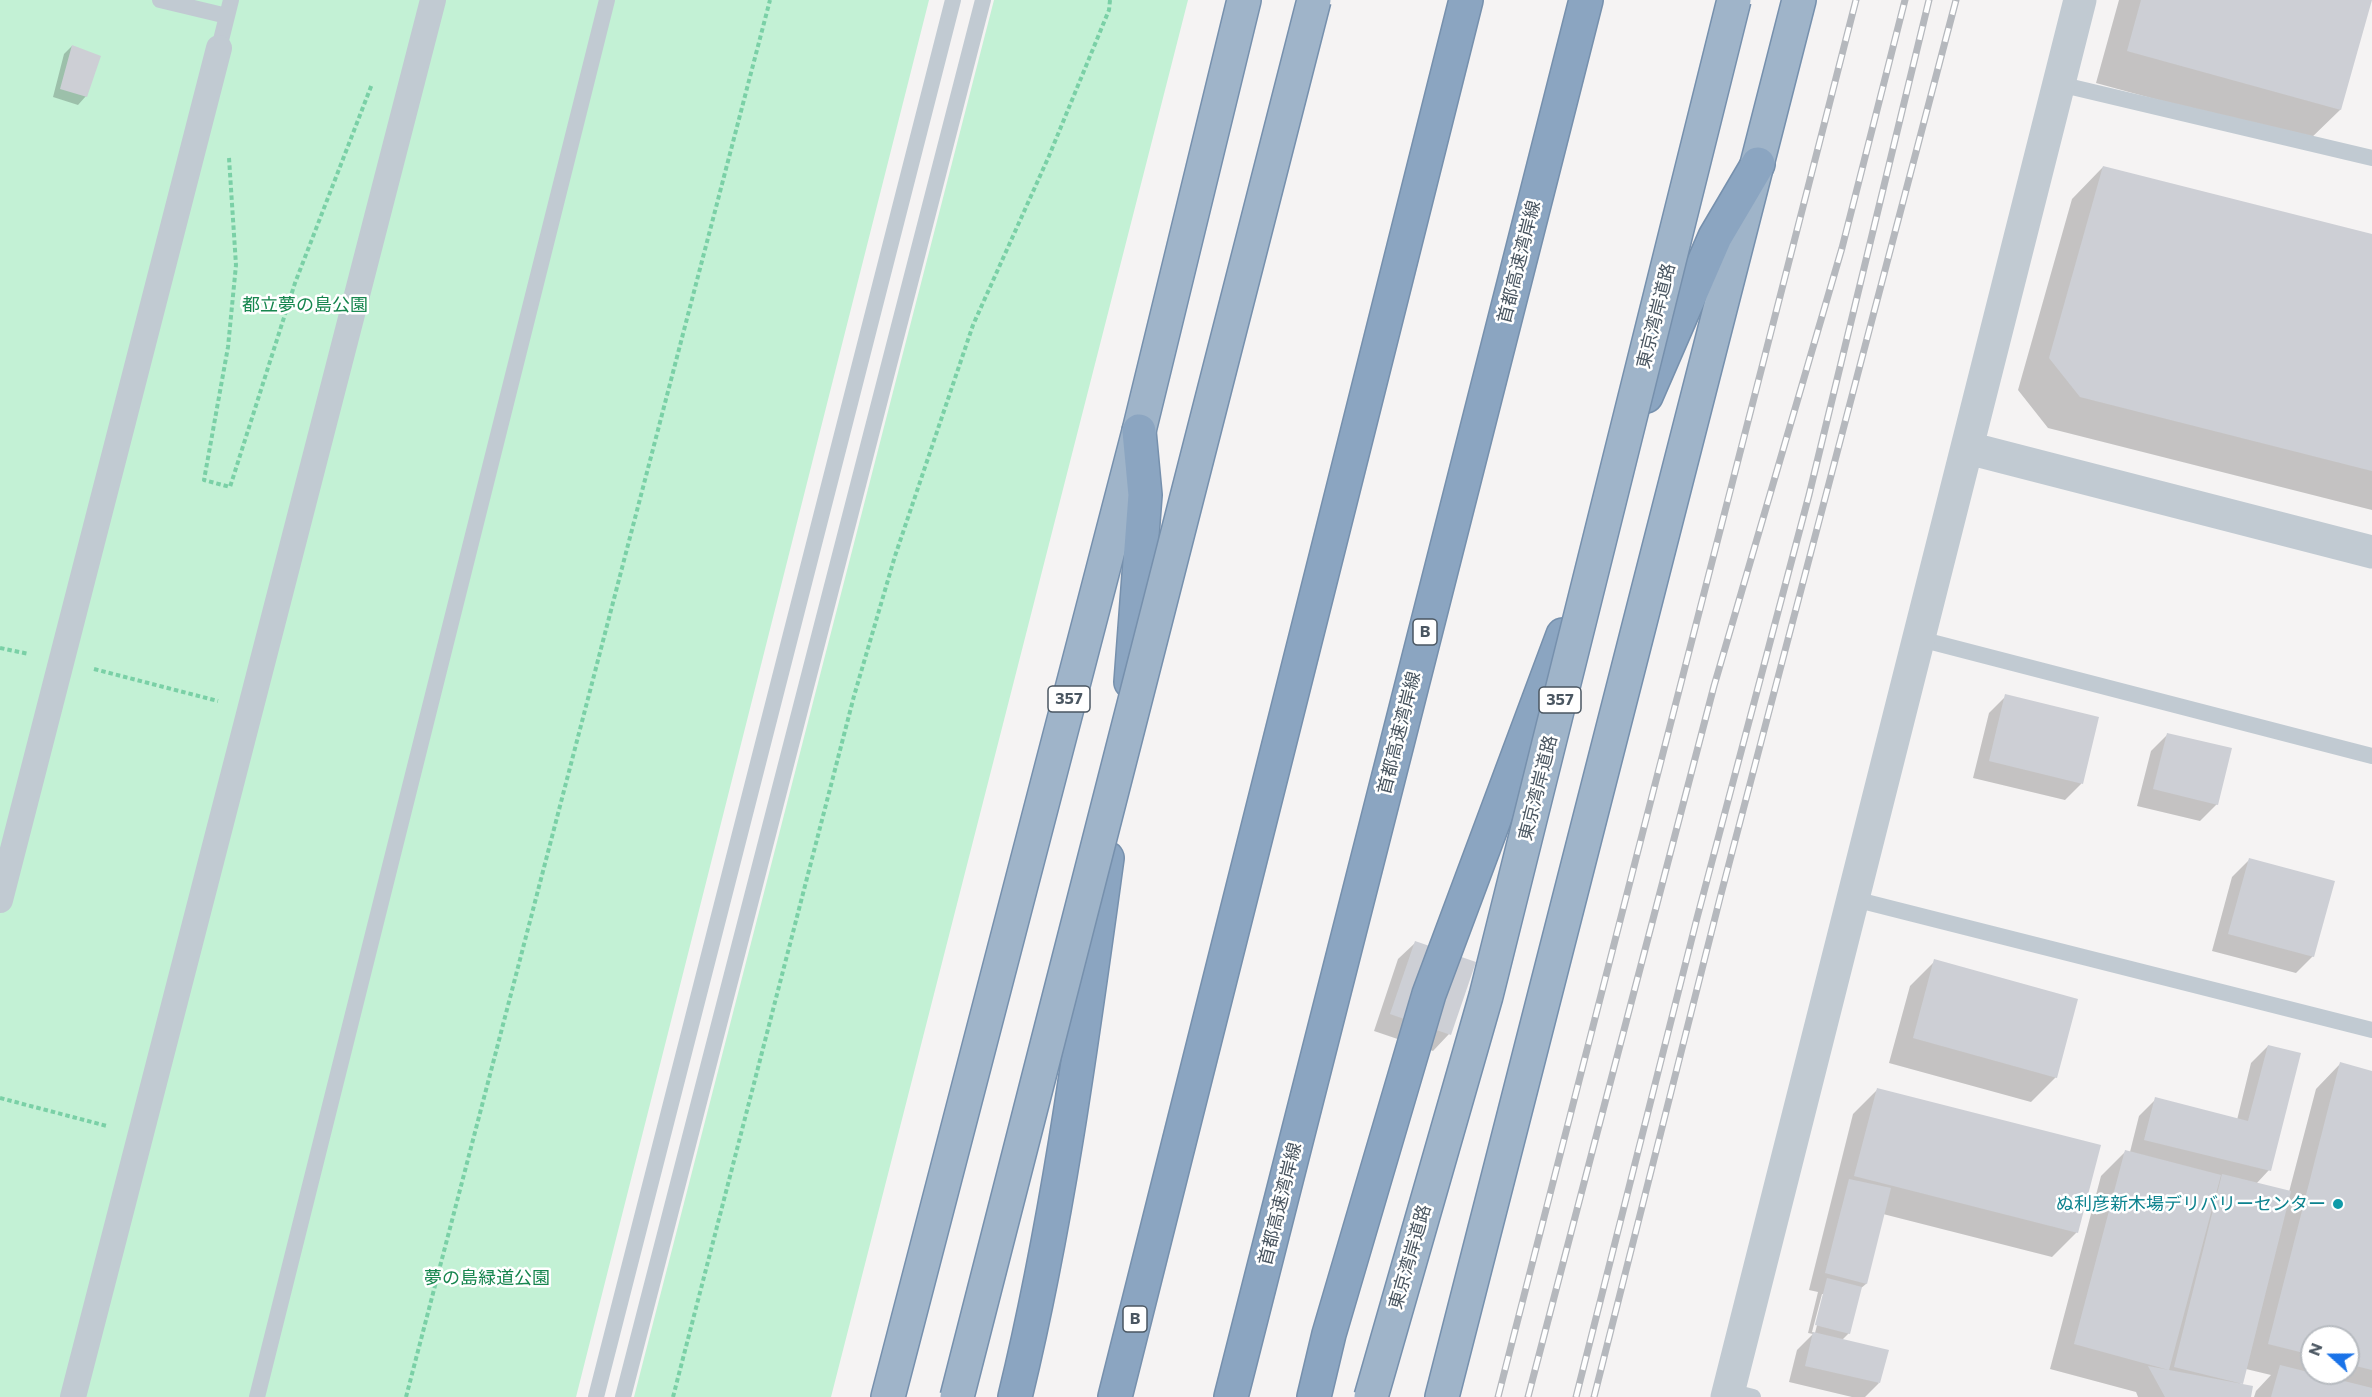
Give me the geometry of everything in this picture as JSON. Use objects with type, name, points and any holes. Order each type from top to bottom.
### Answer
[{"type":"highway","name":"357","points":[[888,1397],[1139,431],[1244,0]]},
{"type":"highway","points":[[957,1397],[1314,0]]},
{"type":"highway","name":"B","points":[[1115,1397],[1466,0]]},
{"type":"highway","name":"首都高速湾岸線","points":[[1231,1397],[1586,0]]},
{"type":"highway","name":"東京湾岸道路","points":[[1371,1397],[1486,996],[1734,0]]},
{"type":"highway","points":[[1442,1397],[1800,0]]},
{"type":"highway","points":[[1314,1397],[1329,1334],[1429,994],[1557,653],[1651,381],[1715,237],[1758,164]]},
{"type":"highway","points":[[1015,1397],[1066,1146],[1131,683],[1145,495],[1139,431]]},
{"type":"street","points":[[73,1397],[433,0]]},
{"type":"street","points":[[1736,1395],[1854,899],[2080,0]]},
{"type":"street","points":[[0,900],[219,48]]},
{"type":"street","points":[[1968,448],[2372,552]]},
{"type":"lane","points":[[160,0],[229,8],[219,48]]},
{"type":"lane","points":[[257,1397],[607,0]]},
{"type":"lane","points":[[596,1397],[952,0]]},
{"type":"lane","points":[[623,1397],[983,0]]},
{"type":"lane","points":[[2059,84],[2372,158]]},
{"type":"lane","points":[[1920,639],[2372,756]]},
{"type":"lane","points":[[1854,899],[2372,1030]]},
{"type":"path","points":[[406,1397],[770,0]]},
{"type":"path","points":[[673,1397],[854,696],[895,556],[973,325],[1049,156],[1109,10],[1110,0]]},
{"type":"path","points":[[229,148],[236,265],[228,347],[204,480],[230,487],[296,283],[374,78]]},
{"type":"path","points":[[63,661],[250,710]]},
{"type":"path","points":[[0,1098],[141,1135]]},
{"type":"green space","name":"都立夢の島公園","points":[[0,0],[929,0],[576,1397],[0,1397]]},
{"type":"green space","points":[[994,0],[1188,0],[831,1397],[634,1397]]},
{"type":"building","points":[[2141,0],[2372,0],[2341,110],[2127,51]]},
{"type":"building","points":[[72,45],[101,56],[87,97],[60,89]]},
{"type":"building","points":[[2103,166],[2372,234],[2372,471],[2080,397],[2049,358]]},
{"type":"building","points":[[2005,694],[2099,717],[2083,784],[1989,761]]},
{"type":"building","points":[[2167,733],[2232,748],[2218,805],[2153,789]]},
{"type":"building","points":[[2249,858],[2335,881],[2314,957],[2228,934]]},
{"type":"building","points":[[1415,941],[1476,962],[1451,1035],[1390,1014]]},
{"type":"building","points":[[1934,959],[2078,999],[2057,1078],[1913,1038]]},
{"type":"building","points":[[2268,1045],[2301,1053],[2271,1171],[2144,1140],[2155,1097],[2248,1121]]},
{"type":"building","name":"ぬ利彦新木場デリバリーセンター","points":[[2340,1062],[2372,1071],[2372,1370],[2360,1367],[2360,1325],[2300,1325],[2300,1352],[2268,1344]]},
{"type":"building","points":[[1877,1088],[2101,1145],[2078,1233],[1854,1176]]},
{"type":"building","points":[[2125,1150],[2221,1175],[2169,1370],[2074,1344]]},
{"type":"building","points":[[2222,1174],[2291,1191],[2243,1384],[2174,1367]]},
{"type":"building","points":[[1849,1179],[1891,1188],[1867,1284],[1825,1273]]},
{"type":"building","points":[[1827,1278],[1862,1287],[1850,1334],[1815,1325]]},
{"type":"building","points":[[1813,1332],[1889,1350],[1880,1383],[1805,1366]]},
{"type":"building","points":[[2280,1365],[2300,1370],[2300,1385],[2360,1385],[2372,1388],[2372,1397],[2271,1397]]},
{"type":"building","points":[[2148,1366],[2253,1386],[2251,1397],[2165,1397]]},
{"type":"railway","points":[[1498,1397],[1856,0]]},
{"type":"railway","points":[[1528,1397],[1714,686],[1842,248],[1905,0]]},
{"type":"railway","points":[[1576,1397],[1697,918],[1809,495],[1929,0]]},
{"type":"railway","points":[[1594,1397],[1720,898],[1956,0]]},
{"type":"place","name":"ぬ利彦新木場デリバリーセンター","points":[[2338,1204]]},
{"type":"park label","name":"夢の島緑道公園","points":[[487,1278]]}]
